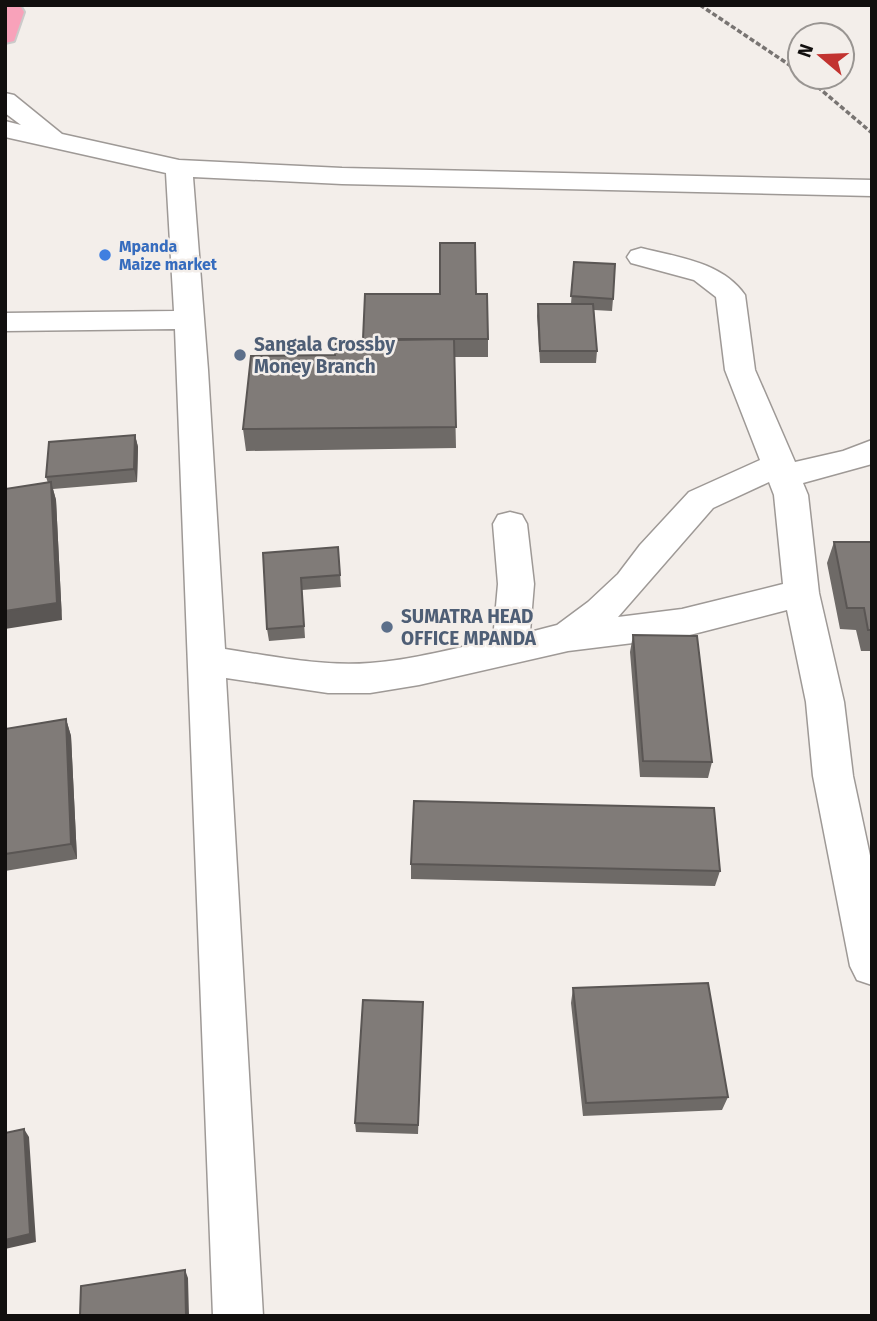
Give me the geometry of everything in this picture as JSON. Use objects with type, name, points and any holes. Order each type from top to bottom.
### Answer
[{"type":"street","points":[[5,100],[54,138]]},
{"type":"street","points":[[5,129],[179,168],[342,176],[872,188]]},
{"type":"street","points":[[179,168],[189,320],[237,1316]]},
{"type":"street","points":[[641,257],[704,274],[730,295],[740,370],[791,495],[802,593],[825,702],[833,776],[872,966]]},
{"type":"street","points":[[5,322],[189,320]]},
{"type":"street","points":[[568,637],[601,612],[630,583],[652,554],[701,500],[782,470],[852,460],[872,451]]},
{"type":"street","points":[[510,524],[516,584],[510,649]]},
{"type":"street","points":[[206,662],[328,678],[370,678],[419,671],[568,637],[682,623],[802,593]]},
{"type":"path","points":[[700,5],[786,63]]},
{"type":"path","points":[[822,91],[872,133]]},
{"type":"building","points":[[440,243],[475,243],[476,294],[487,294],[488,339],[363,339],[365,294],[440,294]]},
{"type":"building","points":[[574,262],[615,264],[613,299],[571,296]]},
{"type":"building","points":[[538,304],[593,304],[597,351],[540,351]]},
{"type":"building","points":[[454,339],[456,427],[243,429],[251,356],[335,355],[336,341]]},
{"type":"building","points":[[135,435],[134,469],[46,477],[49,442]]},
{"type":"building","points":[[51,482],[57,603],[5,611],[5,489]]},
{"type":"building","points":[[834,542],[872,542],[872,630],[868,630],[864,608],[847,608]]},
{"type":"building","points":[[338,547],[340,575],[301,578],[304,626],[267,629],[263,553]]},
{"type":"building","points":[[633,635],[697,636],[712,762],[643,761]]},
{"type":"building","points":[[66,719],[71,844],[5,854],[5,729]]},
{"type":"building","points":[[414,801],[714,808],[720,871],[411,864]]},
{"type":"building","points":[[708,983],[728,1097],[586,1103],[573,988]]},
{"type":"building","points":[[363,1000],[423,1002],[418,1125],[355,1123]]},
{"type":"building","points":[[24,1129],[30,1234],[5,1240],[5,1133]]},
{"type":"building","points":[[185,1270],[186,1316],[80,1316],[81,1286]]},
{"type":"place","name":"Mpanda Maize market","points":[[105,255]]},
{"type":"place","name":"Sangala Crossby Money Branch","points":[[240,355]]},
{"type":"place","name":"SUMATRA HEAD OFFICE MPANDA","points":[[387,627]]}]
